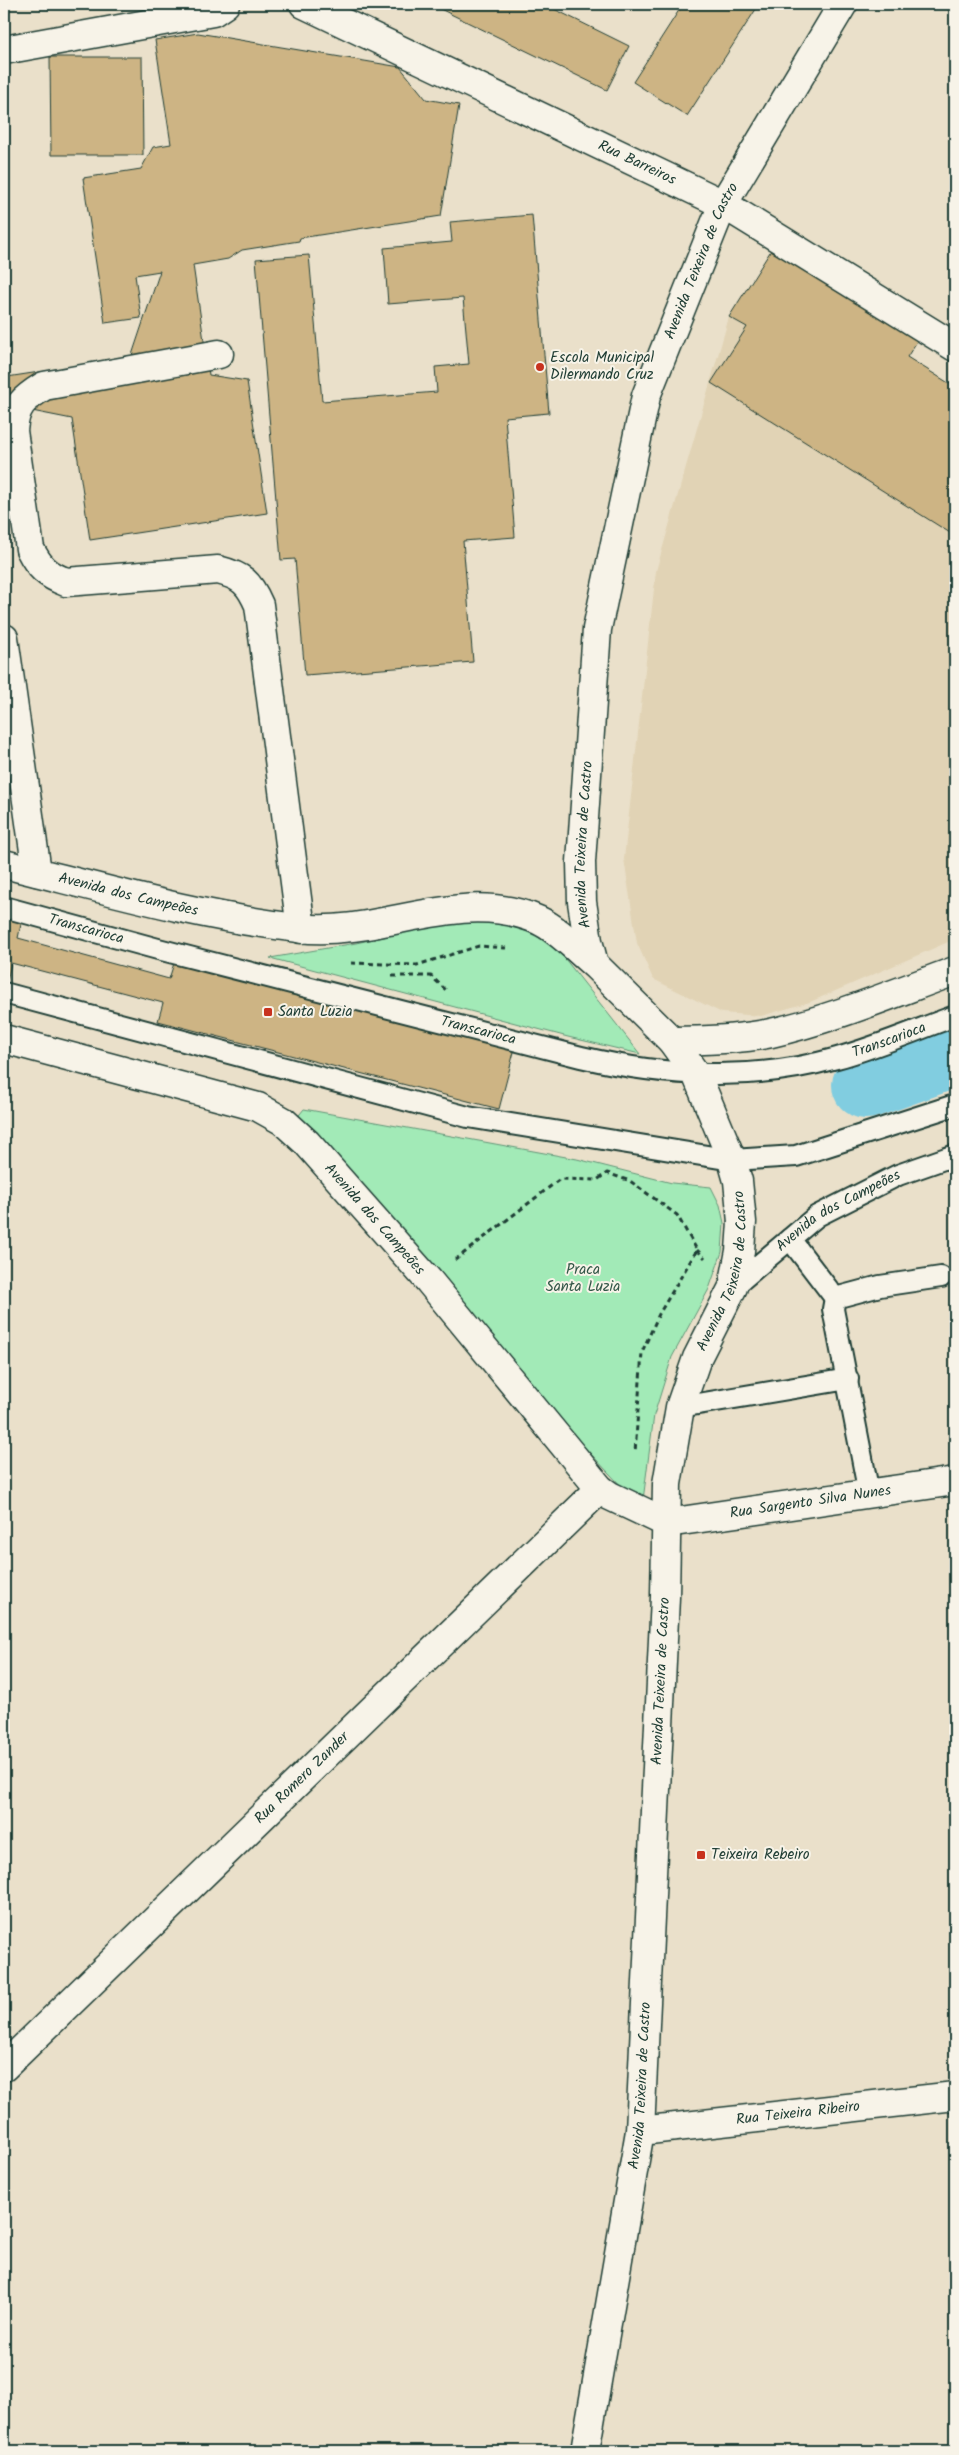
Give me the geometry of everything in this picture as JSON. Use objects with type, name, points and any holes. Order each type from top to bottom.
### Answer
[{"type":"street","points":[[4,50],[213,12],[225,4]]},
{"type":"street","name":"Rua Barreiros","points":[[304,4],[723,204],[955,347]]},
{"type":"street","name":"Avenida Teixeira de Castro","points":[[585,2451],[640,2131],[668,1484],[680,1407],[696,1358],[733,1287],[740,1250],[742,1222],[738,1181],[732,1160],[697,1076],[672,1041],[594,964],[588,941],[582,902],[582,862],[597,629],[646,396],[723,204],[843,4]]},
{"type":"street","points":[[219,354],[44,386],[24,398],[15,414],[14,431],[30,549],[37,564],[50,576],[66,582],[218,570],[237,575],[252,589],[259,605],[301,929]]},
{"type":"street","points":[[4,638],[37,872]]},
{"type":"street","name":"Avenida dos Campeões","points":[[4,864],[235,920],[301,929],[328,930],[451,910],[508,910],[540,921],[594,964]]},
{"type":"street","points":[[672,1041],[719,1040],[771,1033],[822,1018],[955,971]]},
{"type":"street","name":"Avenida dos Campeões","points":[[4,1039],[258,1107],[283,1121],[307,1143],[429,1281],[600,1489],[610,1496],[667,1523]]},
{"type":"street","name":"Rua Sargento Silva Nunes","points":[[667,1523],[955,1481]]},
{"type":"street","name":"Rua Romero Zander","points":[[4,2067],[600,1489]]},
{"type":"street","name":"Rua Teixeira Ribeiro","points":[[640,2131],[955,2096]]},
{"type":"lane","name":"Transcarioca","points":[[4,907],[158,950],[582,1057],[613,1064],[697,1076],[760,1073],[796,1068],[838,1058],[955,1016]]},
{"type":"lane","points":[[4,993],[468,1117],[732,1160],[796,1156],[955,1105]]},
{"type":"lane","name":"Avenida dos Campeões","points":[[733,1287],[817,1216],[860,1192],[898,1175],[955,1155]]},
{"type":"lane","points":[[790,1239],[835,1298],[833,1309],[869,1494]]},
{"type":"lane","points":[[835,1298],[880,1286],[941,1277]]},
{"type":"lane","points":[[680,1407],[848,1379]]},
{"type":"path","points":[[342,963],[417,965],[478,946],[508,948]]},
{"type":"path","points":[[429,1281],[560,1179],[597,1180],[607,1173],[630,1181],[677,1215],[696,1250],[659,1314],[642,1352],[635,1462],[668,1484]]},
{"type":"shaded area","points":[[775,244],[921,335],[907,357],[955,387],[955,939],[810,1002],[761,1016],[722,1013],[653,979],[637,943],[624,859],[656,571],[729,317]]},
{"type":"green space","points":[[461,920],[507,922],[554,945],[640,1054],[568,1037],[270,958],[356,943]]},
{"type":"green space","name":"Praca Santa Luzia","points":[[304,1109],[577,1159],[672,1183],[711,1187],[720,1205],[724,1223],[722,1252],[709,1289],[672,1357],[654,1415],[642,1508],[286,1131]]},
{"type":"building","points":[[430,4],[544,4],[629,46],[607,90]]},
{"type":"building","points":[[683,4],[754,4],[758,6],[687,116],[633,82]]},
{"type":"building","points":[[198,33],[400,67],[426,99],[459,105],[441,216],[300,238],[299,241],[242,250],[228,259],[193,265],[209,375],[247,381],[267,513],[90,540],[72,419],[12,407],[7,377],[131,358],[160,271],[135,275],[141,318],[105,323],[83,178],[141,169],[153,147],[171,144],[155,40]]},
{"type":"building","points":[[50,57],[142,57],[143,155],[51,155]]},
{"type":"building","points":[[532,215],[549,413],[505,417],[515,537],[463,541],[473,662],[305,675],[295,559],[281,560],[256,259],[309,255],[322,401],[437,392],[435,367],[469,364],[463,298],[388,304],[384,248],[452,242],[450,222]]},
{"type":"building","points":[[775,244],[921,335],[907,357],[955,387],[955,536],[711,383],[747,327],[729,317]]},
{"type":"building","name":"Santa Luzia","points":[[4,915],[22,920],[18,938],[169,979],[175,960],[515,1048],[499,1109],[158,1021],[163,1003],[11,963],[7,982],[4,981]]},
{"type":"waterway","points":[[866,1085],[955,1053]]},
{"type":"place","name":"Escola Municipal Dilermando Cruz","points":[[540,367]]},
{"type":"place","name":"Santa Luzia","points":[[268,1012]]},
{"type":"place","name":"Teixeira Rebeiro","points":[[701,1855]]}]
